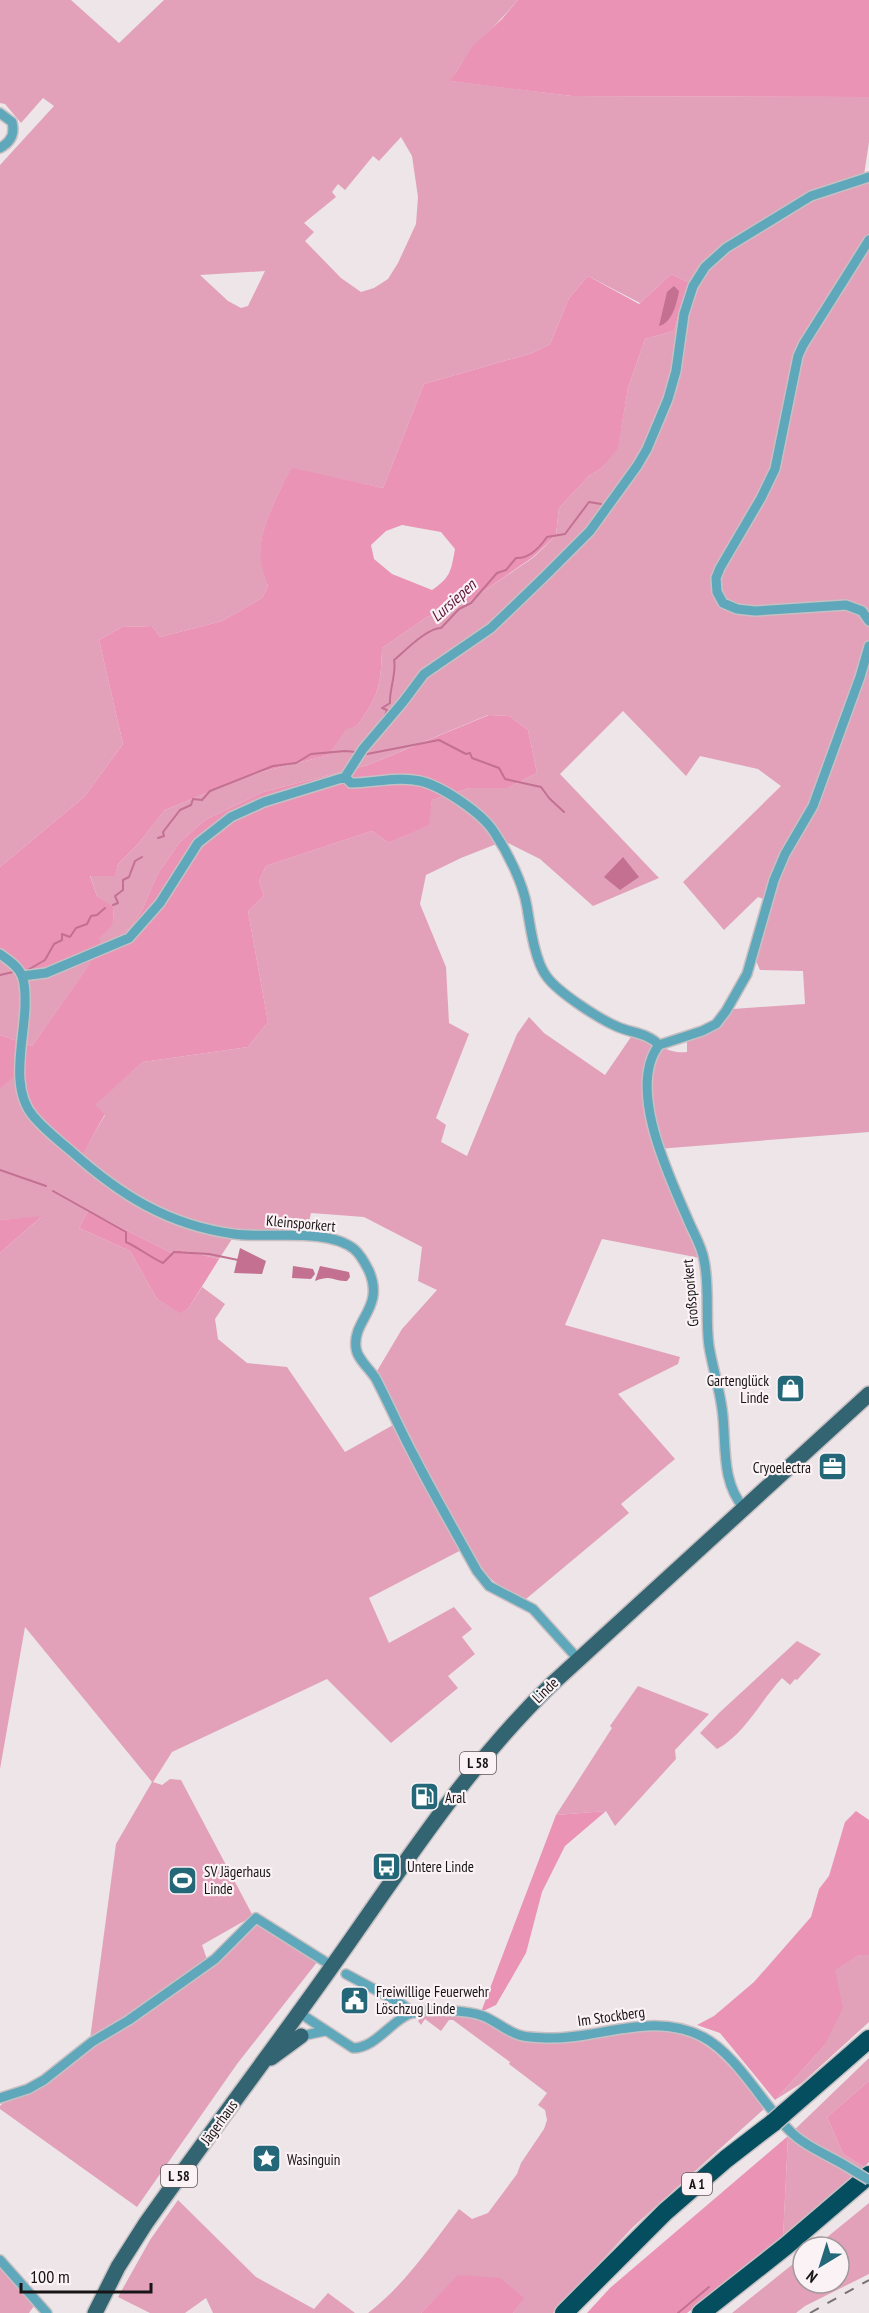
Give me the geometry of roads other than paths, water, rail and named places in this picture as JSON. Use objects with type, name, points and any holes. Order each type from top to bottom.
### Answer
[{"type":"highway","name":"A 1","points":[[564,2313],[665,2212],[869,2039]]},
{"type":"highway","points":[[701,2313],[804,2231],[869,2175]]},
{"type":"main road","name":"Linde","points":[[332,1966],[411,1852],[475,1767],[523,1712],[578,1659],[869,1394]]},
{"type":"main road","name":"Jägerhaus","points":[[95,2313],[110,2280],[128,2250],[332,1966]]},
{"type":"main road","points":[[260,2064],[301,2036]]},
{"type":"street","points":[[0,112],[12,122],[14,131],[8,142],[0,148]]},
{"type":"street","points":[[0,954],[12,963],[22,976],[46,973],[129,938],[160,903],[198,843],[231,817],[264,802],[345,777],[363,749],[424,674],[491,628],[544,578],[590,531],[637,466],[647,449],[668,399],[684,314],[693,286],[705,267],[726,248],[811,196],[869,177]]},
{"type":"street","points":[[869,240],[803,345],[775,469],[761,498],[723,561],[715,586],[719,598],[730,607],[737,609],[755,611],[846,605],[862,611],[869,621]]},
{"type":"street","points":[[345,777],[351,783],[418,781],[444,790],[490,827],[521,887],[531,931],[546,976],[599,1017],[619,1027],[654,1039],[659,1045],[716,1024],[747,974],[774,880],[785,854],[813,806],[864,667],[869,646]]},
{"type":"street","name":"Kleinsporkert","points":[[22,976],[25,1002],[20,1075],[26,1104],[44,1128],[86,1165],[147,1208],[197,1228],[236,1234],[280,1234],[331,1239],[353,1248],[361,1257],[371,1276],[374,1294],[358,1333],[356,1348],[358,1355],[374,1376],[413,1454],[477,1571],[489,1586],[533,1609],[578,1659]]},
{"type":"street","name":"Großsporkert","points":[[659,1045],[652,1057],[647,1075],[651,1112],[662,1158],[704,1259],[709,1345],[721,1400],[727,1476],[734,1496],[744,1508]]},
{"type":"street","points":[[0,2098],[28,2089],[44,2080],[92,2042],[129,2020],[214,1959],[256,1918],[332,1966]]},
{"type":"street","points":[[298,2012],[353,2048],[360,2048],[414,2013],[346,1974]]},
{"type":"street","name":"Im Stockberg","points":[[414,2013],[428,2011],[476,2014],[526,2037],[564,2039],[640,2025],[655,2025],[691,2032],[720,2049],[795,2135],[869,2180]]},
{"type":"street","points":[[301,2036],[325,2031]]},
{"type":"street","points":[[0,2260],[47,2313]]},
{"type":"waterway","name":"Lursiepen","points":[[383,721],[387,710],[382,708],[390,703],[394,660],[423,636],[441,628],[459,609],[471,603],[497,573],[506,570],[516,558],[526,557],[547,537],[565,534],[589,502],[601,504]]},
{"type":"waterway","points":[[367,754],[439,740],[466,754],[470,753],[472,758],[499,768],[505,779],[541,787],[564,812]]},
{"type":"waterway","name":"Lursiepen","points":[[158,838],[164,836],[163,832],[180,810],[191,805],[193,799],[202,800],[210,791],[273,766],[296,763],[311,754],[356,752]]},
{"type":"waterway","name":"Lursiepen","points":[[113,905],[118,903],[115,896],[123,890],[123,880],[129,877],[135,861],[142,857]]},
{"type":"waterway","name":"Lursiepen","points":[[26,971],[45,960],[54,944],[62,940],[62,934],[70,937],[76,928],[87,924],[91,916],[97,915],[105,908]]},
{"type":"waterway","name":"Lursiepen","points":[[0,975],[13,972]]},
{"type":"waterway","points":[[0,1170],[46,1186]]},
{"type":"waterway","points":[[53,1191],[126,1232],[126,1242],[163,1263],[174,1252],[209,1254],[238,1260]]},
{"type":"waterway","points":[[678,2313],[709,2287]]},
{"type":"railway","points":[[810,2313],[869,2280]]},
{"type":"place","name":"Gartenglück Linde","points":[[790,1389]]},
{"type":"place","name":"Cryoelectra","points":[[832,1467]]},
{"type":"place","name":"Aral","points":[[424,1797]]},
{"type":"place","name":"Untere Linde","points":[[386,1866]]},
{"type":"place","name":"SV Jägerhaus Linde","points":[[183,1880]]},
{"type":"place","name":"Freiwillige Feuerwehr Löschzug Linde","points":[[355,2000]]},
{"type":"place","name":"Wasinguin","points":[[266,2159]]}]
